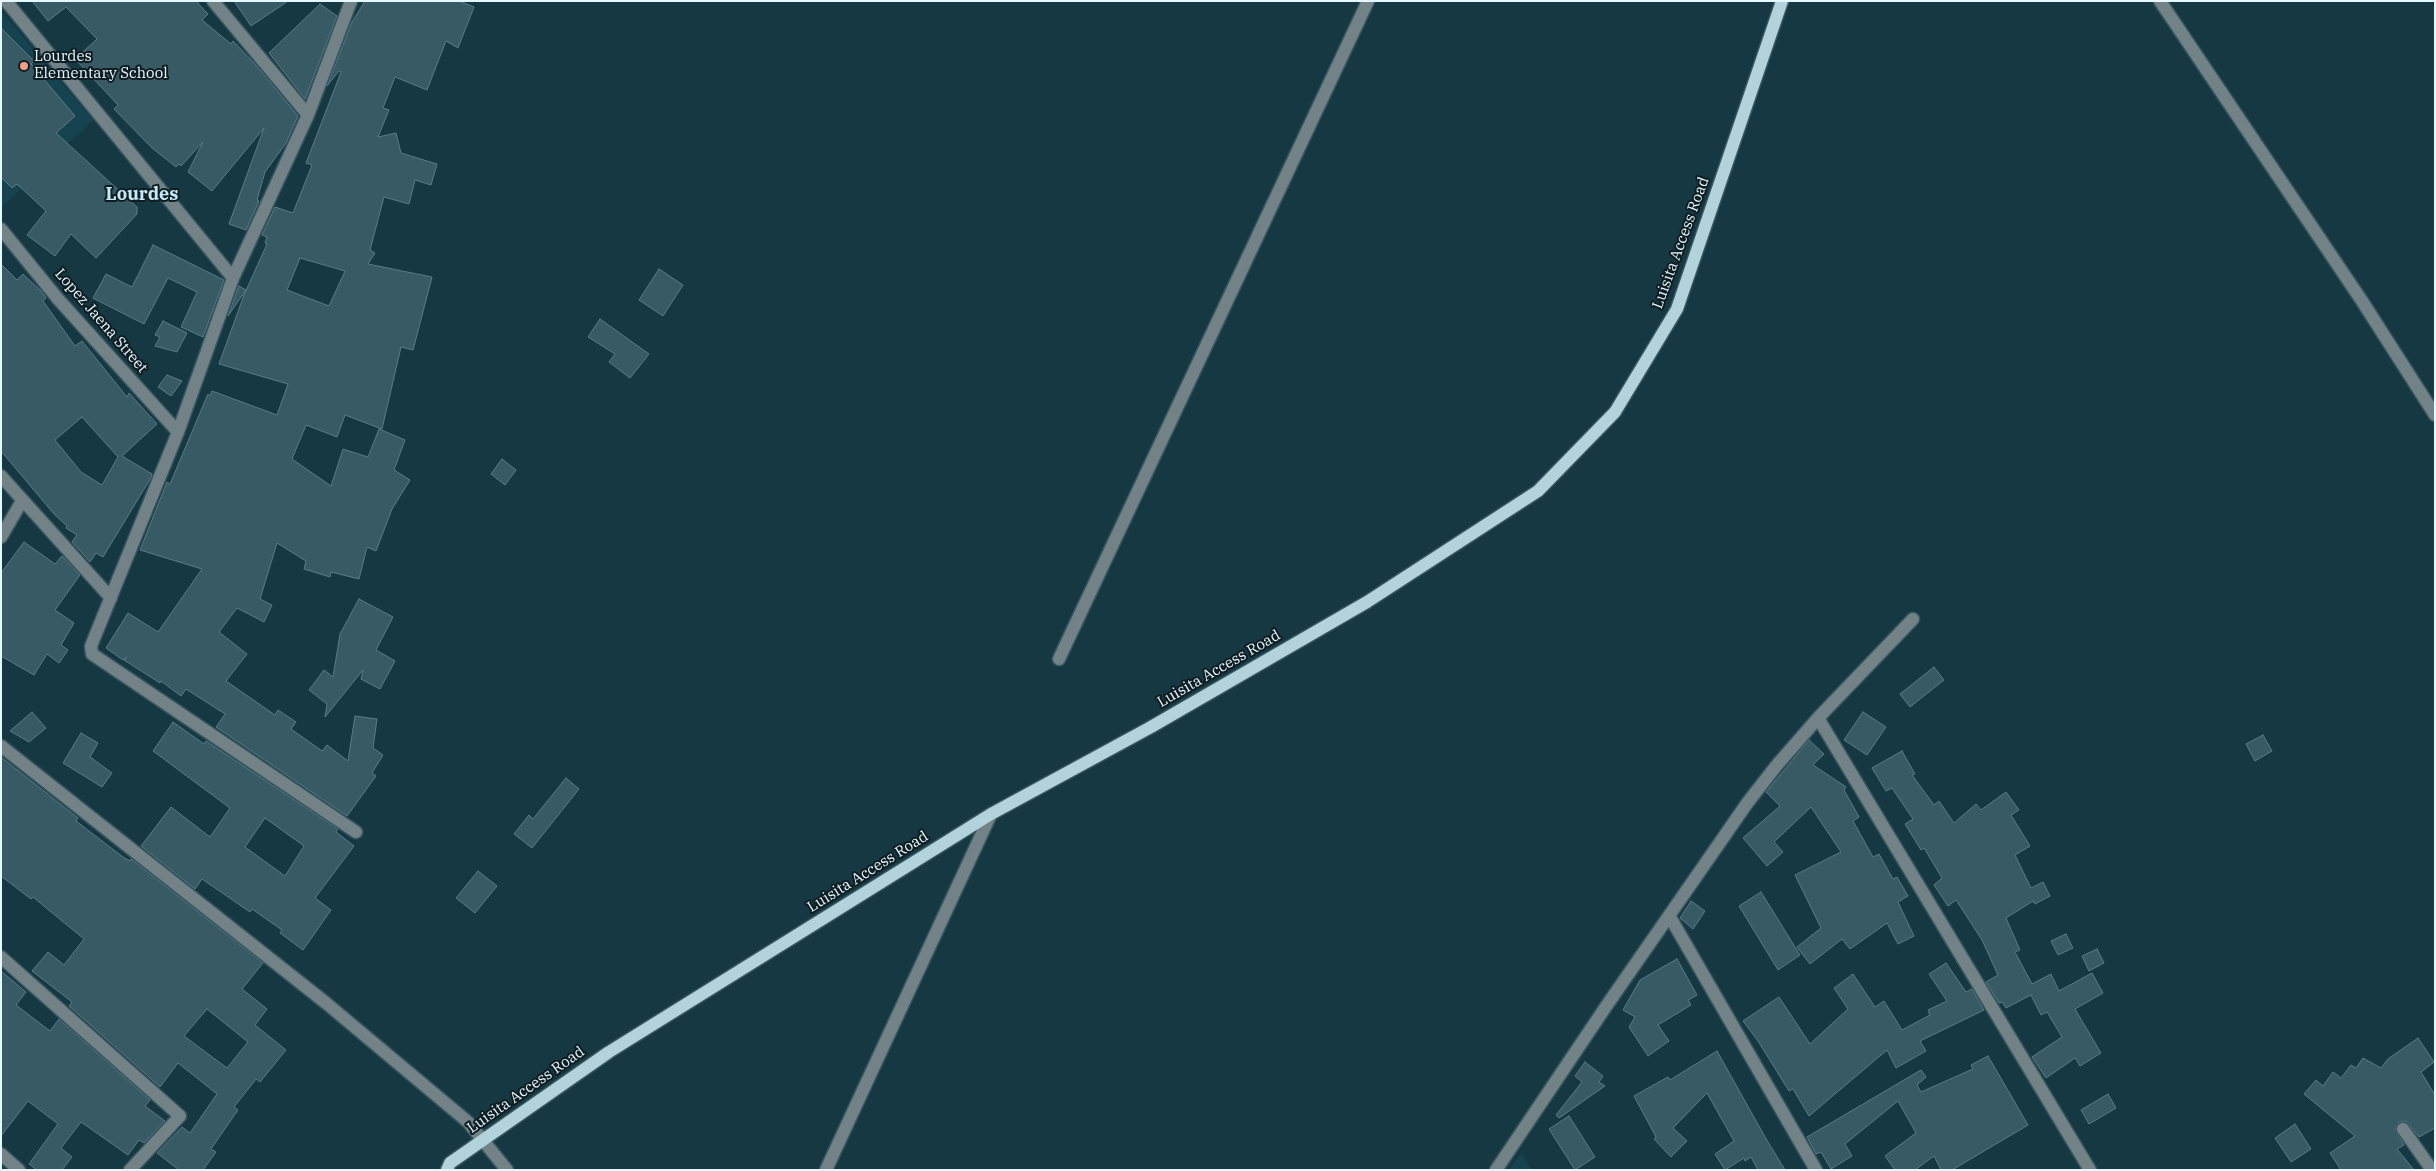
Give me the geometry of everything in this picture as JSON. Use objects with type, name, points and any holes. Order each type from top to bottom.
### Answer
[{"type":"main road","name":"Luisita Access Road","points":[[447,1170],[450,1163],[609,1052],[991,814],[1151,727],[1367,602],[1538,491],[1615,412],[1677,309],[1782,1]]},
{"type":"street","points":[[6,1],[233,278]]},
{"type":"street","points":[[213,1],[308,115]]},
{"type":"street","points":[[351,1],[308,115],[233,278],[178,432],[91,646],[92,654],[356,832]]},
{"type":"street","points":[[1059,659],[1368,1]]},
{"type":"street","points":[[2160,1],[2357,293],[2435,415]]},
{"type":"street","name":"Lopez Jaena Street","points":[[1,229],[58,299],[178,432]]},
{"type":"street","points":[[1,476],[111,598]]},
{"type":"street","points":[[1,537],[22,501]]},
{"type":"street","points":[[1496,1170],[1607,1004],[1670,917],[1748,802],[1818,718],[1913,619]]},
{"type":"street","points":[[1818,718],[2090,1170]]},
{"type":"street","points":[[1,746],[326,1003],[468,1122],[507,1170]]},
{"type":"street","points":[[826,1170],[991,814]]},
{"type":"street","points":[[1670,917],[1816,1170]]},
{"type":"street","points":[[1,957],[180,1116],[130,1170]]},
{"type":"street","points":[[2403,1129],[2432,1170]]},
{"type":"street","points":[[1,1154],[19,1170]]},
{"type":"shaded area","name":"Lourdes Elementary School","points":[[1,11],[93,120],[2,207],[1,206]]},
{"type":"shaded area","points":[[1521,1153],[1532,1170],[1509,1170]]},
{"type":"building","points":[[32,1],[196,1],[208,14],[202,20],[231,44],[233,41],[255,64],[298,116],[286,143],[265,172],[257,200],[259,201],[246,230],[229,224],[264,128],[212,191],[188,172],[203,142],[181,166],[179,164],[176,167],[152,148],[114,109],[118,105],[75,59],[97,39],[66,7],[48,21]]},
{"type":"building","points":[[234,1],[288,1],[251,26]]},
{"type":"building","points":[[365,1],[459,1],[474,7],[458,48],[446,41],[427,90],[395,77],[383,108],[389,110],[378,137],[396,133],[401,153],[437,164],[431,185],[415,180],[409,204],[384,197],[370,250],[375,253],[368,264],[432,277],[413,350],[401,347],[382,429],[345,415],[337,437],[306,425],[292,459],[331,486],[343,449],[368,457],[379,429],[405,440],[394,470],[410,480],[392,509],[376,551],[367,547],[359,579],[331,572],[330,577],[304,569],[306,561],[277,543],[260,599],[272,605],[264,622],[237,608],[219,632],[247,654],[226,681],[275,715],[278,710],[296,722],[291,729],[322,751],[327,745],[348,761],[355,716],[377,719],[373,748],[383,755],[372,773],[376,776],[347,816],[216,727],[225,714],[186,689],[181,696],[161,681],[160,683],[124,660],[127,657],[123,660],[106,648],[128,613],[158,632],[202,569],[140,550],[167,482],[170,484],[208,394],[210,396],[212,391],[277,415],[288,384],[219,364],[244,295],[267,244],[265,243],[267,237],[262,235],[275,207],[293,213],[312,165],[306,163],[341,72],[339,71],[327,86],[352,22]],"holes":[[[300,258],[345,271],[329,306],[287,290]]]},
{"type":"building","points":[[320,4],[337,16],[305,99],[269,53]]},
{"type":"building","points":[[1,28],[34,61],[31,64],[75,116],[56,133],[137,207],[137,214],[96,258],[71,234],[55,256],[27,235],[46,211],[17,184],[12,188],[1,177]]},
{"type":"building","points":[[153,245],[224,280],[203,337],[181,327],[197,292],[168,278],[144,324],[93,298],[106,274],[132,287]]},
{"type":"building","points":[[1,264],[17,280],[23,274],[41,291],[46,298],[43,301],[75,346],[82,341],[127,397],[129,393],[157,424],[122,456],[152,474],[152,476],[103,557],[96,553],[90,562],[72,542],[77,535],[66,528],[67,526],[54,514],[1,451]],"holes":[[[82,417],[118,457],[102,485],[81,472],[55,440]]]},
{"type":"building","points":[[659,269],[683,285],[663,316],[639,300]]},
{"type":"building","points":[[239,286],[246,290],[228,316]]},
{"type":"building","points":[[600,319],[649,354],[630,378],[609,362],[615,354],[588,337]]},
{"type":"building","points":[[163,321],[187,333],[177,352],[155,346],[160,337],[155,335]]},
{"type":"building","points":[[167,375],[182,381],[171,396],[158,387]]},
{"type":"building","points":[[502,459],[516,470],[505,485],[491,474]]},
{"type":"building","points":[[24,542],[55,564],[62,556],[80,575],[55,610],[74,623],[61,645],[68,650],[59,663],[47,654],[34,675],[1,656],[1,573]]},
{"type":"building","points":[[359,599],[393,617],[376,650],[395,661],[380,689],[361,679],[363,670],[325,717],[327,704],[309,690],[324,670],[333,677],[340,634]]},
{"type":"building","points":[[1934,667],[1944,680],[1910,707],[1900,694]]},
{"type":"building","points":[[32,712],[46,728],[29,742],[10,731]]},
{"type":"building","points":[[1863,712],[1886,727],[1867,755],[1844,740]]},
{"type":"building","points":[[173,722],[204,744],[206,741],[338,829],[336,832],[354,846],[315,898],[331,910],[303,950],[280,933],[282,930],[252,909],[250,912],[202,879],[195,889],[141,846],[171,807],[210,837],[230,808],[153,751]],"holes":[[[265,818],[304,846],[285,876],[245,847]]]},
{"type":"building","points":[[81,733],[98,743],[90,757],[112,773],[102,787],[63,763]]},
{"type":"building","points":[[2263,735],[2272,751],[2255,761],[2246,744]]},
{"type":"building","points":[[1809,740],[1824,754],[1813,765],[1846,787],[1844,790],[1859,817],[1853,821],[1873,857],[1879,854],[1893,879],[1897,877],[1908,896],[1898,902],[1914,936],[1898,944],[1887,923],[1850,949],[1842,939],[1810,964],[1797,947],[1821,928],[1795,875],[1841,852],[1811,807],[1774,842],[1783,852],[1767,866],[1743,838],[1780,806],[1766,792]]},
{"type":"building","points":[[1902,751],[1915,774],[1912,775],[1934,805],[1939,801],[1954,823],[1976,804],[1981,810],[2006,792],[2019,810],[2011,815],[2030,846],[2015,855],[2031,888],[2043,882],[2050,896],[2035,904],[2033,901],[2006,918],[2020,950],[2015,952],[2032,984],[2051,974],[2059,991],[2092,973],[2103,993],[2075,1009],[2101,1053],[2080,1066],[2075,1058],[2046,1078],[2032,1057],[2062,1037],[2047,1012],[2041,1015],[2031,995],[2006,1008],[2002,1002],[1999,1003],[1986,982],[1998,975],[1982,940],[1956,900],[1948,906],[1934,885],[1942,878],[1924,848],[1921,850],[1905,824],[1913,819],[1892,788],[1886,791],[1872,768]]},
{"type":"building","points":[[1,757],[78,818],[76,821],[123,857],[130,861],[131,859],[263,963],[242,989],[267,1009],[255,1025],[286,1050],[260,1082],[256,1079],[234,1107],[238,1110],[211,1149],[216,1152],[203,1170],[179,1170],[157,1153],[182,1127],[190,1133],[217,1094],[178,1063],[160,1087],[69,1006],[72,1002],[32,971],[48,952],[64,965],[84,939],[33,897],[31,899],[1,876]],"holes":[[[207,1009],[248,1042],[227,1068],[184,1036]]]},
{"type":"building","points":[[566,778],[579,789],[532,848],[514,834],[529,815],[533,819]]},
{"type":"building","points":[[478,871],[497,886],[475,913],[456,898]]},
{"type":"building","points":[[1761,892],[1800,955],[1778,970],[1739,906]]},
{"type":"building","points":[[1691,901],[1705,911],[1693,929],[1680,918]]},
{"type":"building","points":[[2066,934],[2073,948],[2058,955],[2051,941]]},
{"type":"building","points":[[2097,949],[2104,963],[2089,971],[2082,956]]},
{"type":"building","points":[[1677,959],[1697,995],[1688,1000],[1691,1005],[1658,1025],[1669,1041],[1648,1056],[1629,1027],[1635,1017],[1623,1010],[1640,980]]},
{"type":"building","points":[[1946,963],[1966,992],[1972,989],[1984,1010],[1920,1041],[1926,1051],[1896,1068],[1887,1050],[1809,1116],[1793,1089],[1789,1091],[1758,1041],[1743,1021],[1779,997],[1810,1044],[1848,1009],[1834,988],[1853,974],[1875,1007],[1884,1001],[1902,1030],[1930,1015],[1928,1010],[1947,1001],[1929,974]]},
{"type":"building","points":[[1,971],[26,992],[16,1005],[50,1031],[59,1019],[150,1100],[145,1106],[165,1121],[144,1143],[139,1140],[128,1155],[81,1122],[61,1148],[72,1157],[62,1170],[37,1170],[29,1164],[58,1124],[28,1101],[1,1136]]},
{"type":"building","points":[[2418,1038],[2434,1062],[2421,1072],[2435,1095],[2435,1128],[2419,1137],[2406,1121],[2399,1122],[2395,1129],[2404,1145],[2397,1149],[2414,1170],[2341,1170],[2330,1153],[2355,1136],[2304,1094],[2316,1080],[2323,1086],[2333,1072],[2341,1078],[2351,1065],[2356,1068],[2363,1058],[2381,1068],[2388,1059]]},
{"type":"building","points":[[1717,1051],[1785,1170],[1758,1170],[1751,1157],[1745,1161],[1744,1158],[1725,1170],[1715,1154],[1734,1141],[1707,1093],[1673,1128],[1687,1141],[1671,1157],[1654,1139],[1656,1137],[1634,1096],[1668,1077],[1670,1080]]},
{"type":"building","points":[[1988,1056],[2028,1125],[1952,1170],[1941,1170],[1934,1156],[1915,1170],[1895,1170],[1885,1156],[1916,1133],[1898,1101],[1845,1144],[1852,1156],[1831,1169],[1821,1152],[1816,1154],[1807,1137],[1921,1070],[1926,1077],[1917,1085],[1921,1092],[1973,1069],[1971,1065]]},
{"type":"building","points":[[1585,1062],[1603,1076],[1599,1082],[1605,1086],[1559,1118],[1556,1115],[1582,1082],[1575,1076]]},
{"type":"building","points":[[2108,1094],[2116,1108],[2089,1124],[2081,1110]]},
{"type":"building","points":[[1569,1116],[1595,1157],[1575,1170],[1549,1129]]},
{"type":"building","points":[[2295,1124],[2311,1149],[2291,1162],[2275,1138]]},
{"type":"place","name":"Lourdes Elementary School","points":[[24,66]]},
{"type":"district","name":"Lourdes","points":[[142,195]]}]
